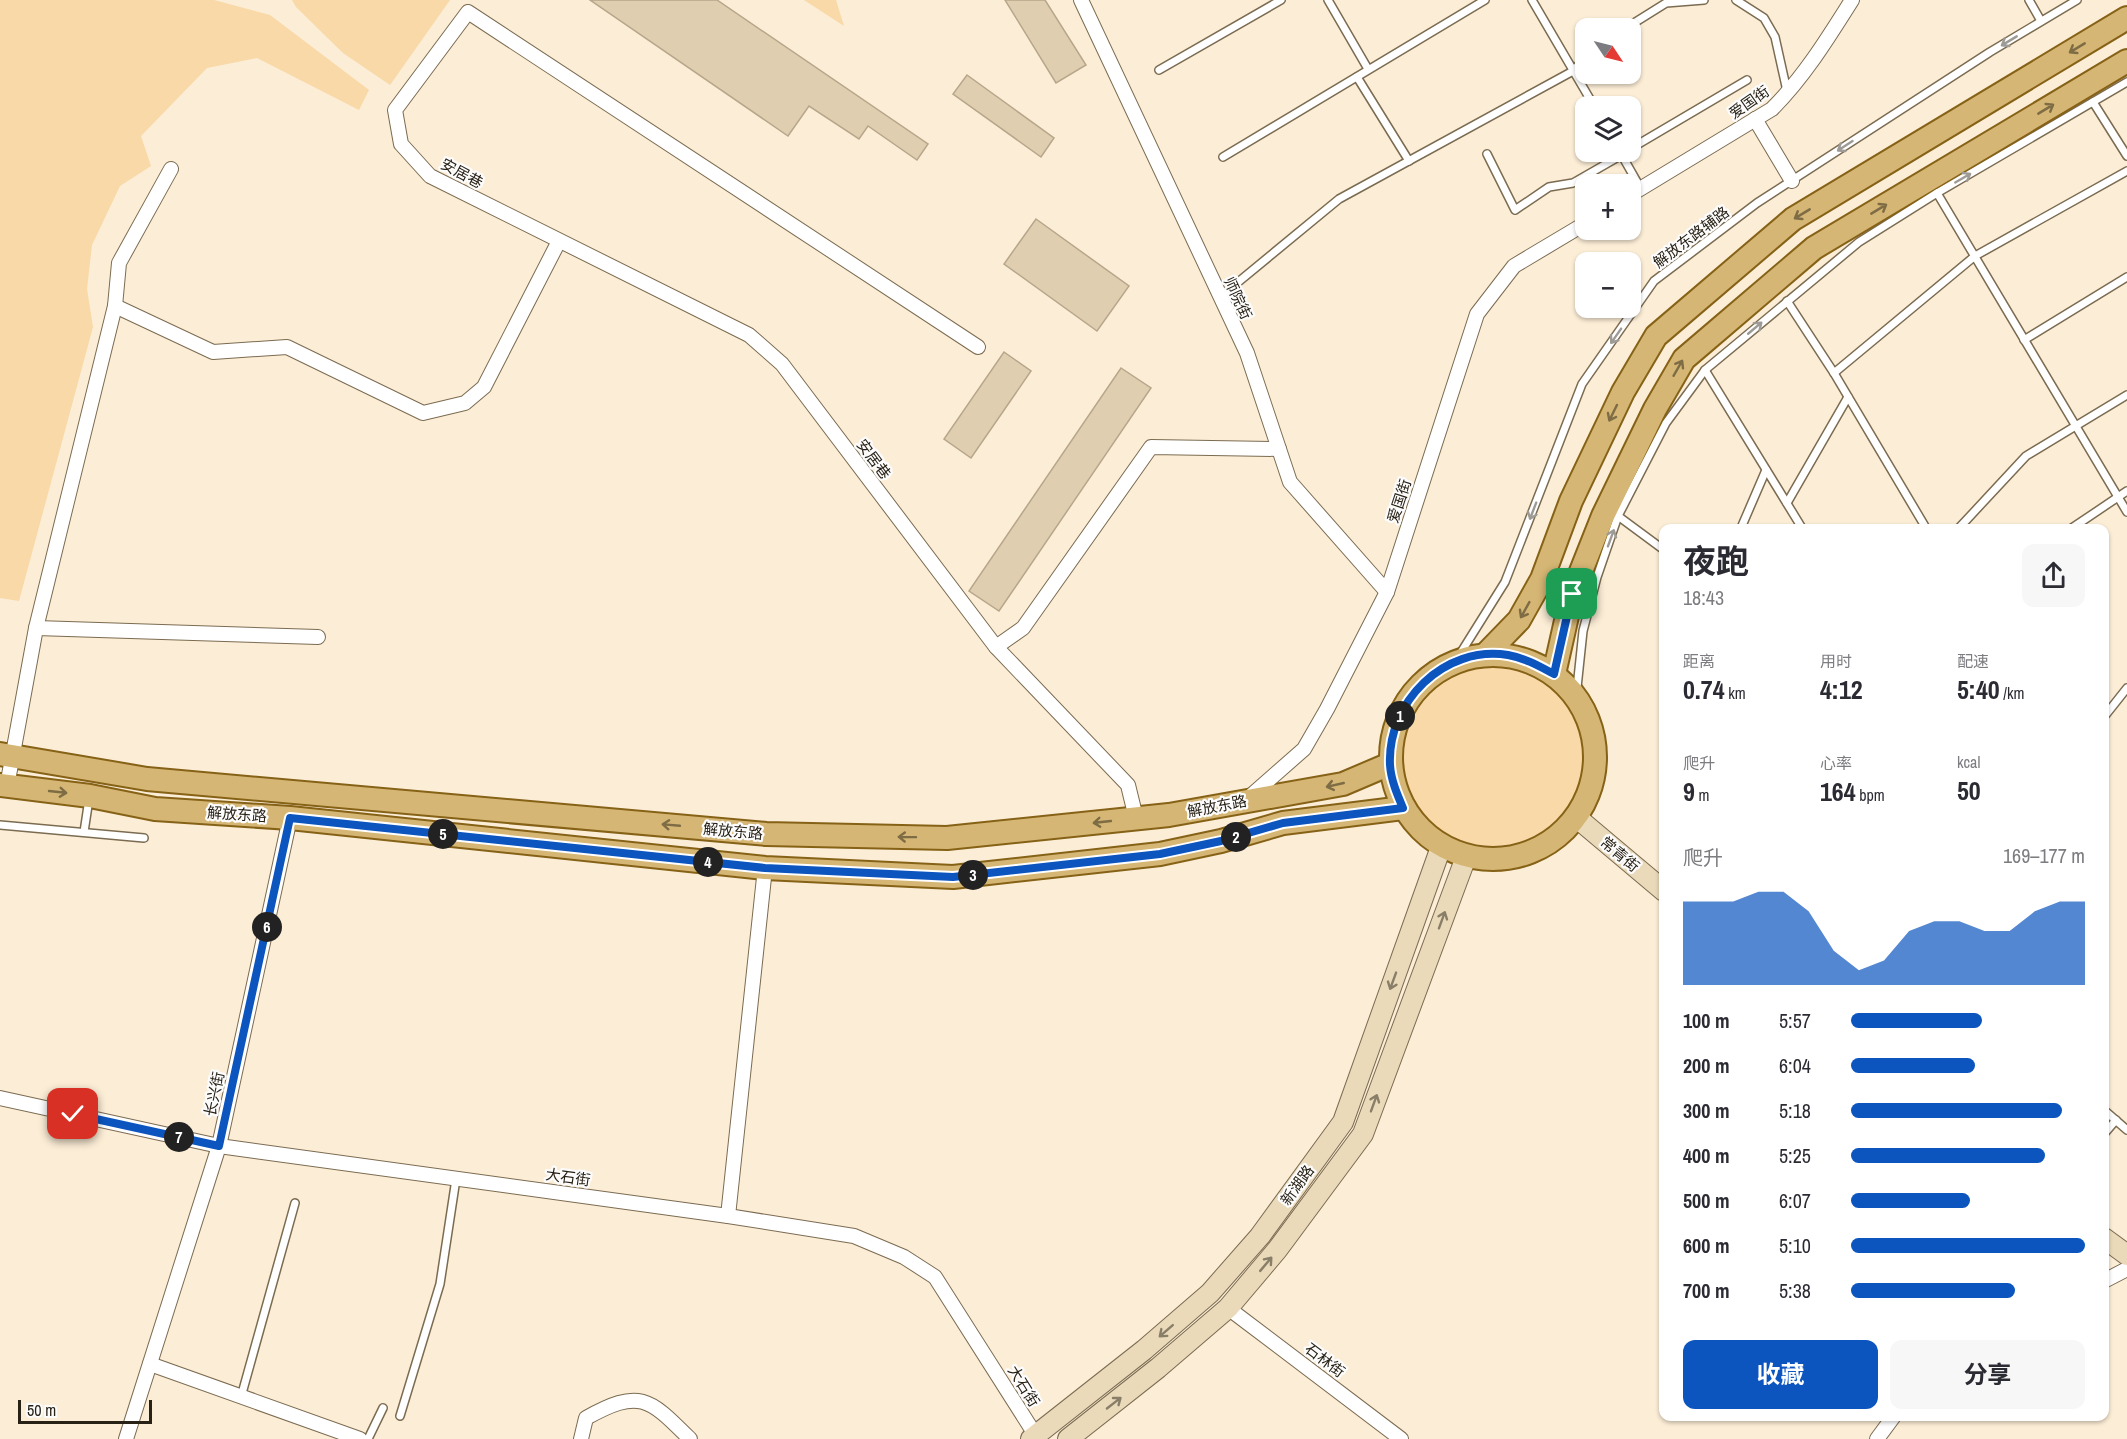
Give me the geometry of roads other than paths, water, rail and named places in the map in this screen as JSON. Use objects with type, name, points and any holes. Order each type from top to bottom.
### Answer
[{"type":"main road","points":[[1486,654],[1519,620],[1542,579],[1571,501],[1623,392],[1656,336],[1793,219],[2127,18]]},
{"type":"main road","points":[[1554,674],[1572,594],[1603,516],[1655,409],[1684,359],[1814,248],[2127,61]]},
{"type":"main road","points":[[1486,654],[1526,659],[1554,674],[1576,697],[1591,725],[1596,757],[1591,789],[1576,817],[1555,840],[1527,854],[1497,860],[1466,857],[1441,847],[1419,830],[1403,808],[1394,787],[1390,764],[1393,732],[1406,702],[1427,678],[1455,662],[1486,654]]},
{"type":"main road","name":"解放东路","points":[[5,755],[147,779],[766,834],[947,838],[1169,815],[1342,784],[1390,764]]},
{"type":"main road","name":"解放东路","points":[[3,786],[90,795],[156,809],[290,818],[765,868],[953,877],[1160,854],[1221,841],[1283,823],[1403,808]]},
{"type":"main road","name":"常青街","points":[[1576,817],[1659,887]]},
{"type":"main road","name":"新湖路","points":[[1035,1438],[1210,1293],[1260,1236],[1343,1122],[1441,847]]},
{"type":"main road","name":"新湖路","points":[[1068,1439],[1228,1308],[1277,1251],[1363,1134],[1466,857]]},
{"type":"main road","points":[[2109,1242],[2127,1255]]},
{"type":"street","name":"师院街","points":[[1081,0],[1246,353],[1290,482],[1387,592]]},
{"type":"street","name":"爱国街","points":[[1641,189],[1772,109],[1788,93],[1825,43],[1852,0]]},
{"type":"street","name":"安居巷","points":[[978,347],[468,12],[395,110],[401,144],[430,176],[749,335],[782,364],[996,647],[1128,785],[1136,818]]},
{"type":"street","points":[[1755,119],[1792,181]]},
{"type":"street","points":[[3,786],[5,755],[115,306],[119,263],[171,169]]},
{"type":"street","name":"爱国街","points":[[1245,801],[1304,749],[1387,592],[1477,314],[1514,266],[1575,230]]},
{"type":"street","points":[[115,306],[213,352],[287,347],[423,413],[465,403],[484,387],[559,241]]},
{"type":"street","points":[[996,647],[1023,628],[1151,447],[1279,449]]},
{"type":"street","points":[[36,628],[318,637]]},
{"type":"street","name":"长兴街","points":[[126,1439],[219,1146],[290,818]]},
{"type":"street","points":[[728,1216],[765,868]]},
{"type":"street","name":"大石街","points":[[0,1098],[219,1146],[728,1216],[854,1236],[904,1257],[935,1277],[1035,1438]]},
{"type":"street","points":[[2109,1278],[2127,1269]]},
{"type":"street","name":"石林街","points":[[1228,1308],[1401,1439]]},
{"type":"street","points":[[150,1364],[360,1439]]},
{"type":"street","points":[[581,1439],[586,1418],[614,1402],[641,1400],[666,1416],[690,1439]]},
{"type":"street","points":[[1877,1439],[1890,1421]]},
{"type":"lane","points":[[1159,70],[1281,0]]},
{"type":"lane","points":[[1328,0],[1368,69]]},
{"type":"lane","points":[[1223,157],[1485,0]]},
{"type":"lane","points":[[1532,0],[1588,96]]},
{"type":"lane","points":[[1641,19],[1666,3],[1704,0]]},
{"type":"lane","points":[[1736,0],[1764,18],[1775,37],[1788,93]]},
{"type":"lane","points":[[2030,0],[2042,21]]},
{"type":"lane","name":"解放东路辅路","points":[[1455,662],[1505,582],[1582,384],[1654,281],[1757,204],[1990,52],[2077,0]]},
{"type":"lane","points":[[1220,297],[1339,199],[1573,71]]},
{"type":"lane","points":[[1358,77],[1409,161]]},
{"type":"lane","points":[[1641,143],[1747,81]]},
{"type":"lane","points":[[1576,697],[1583,631],[1597,577],[1618,516],[1666,423],[1705,370],[1859,242],[1937,193],[2127,82]]},
{"type":"lane","points":[[2093,102],[2127,156]]},
{"type":"lane","points":[[1487,154],[1515,210],[1549,187],[1573,183],[1607,162]]},
{"type":"lane","points":[[1834,373],[1975,256],[2127,171]]},
{"type":"lane","points":[[1937,193],[2127,512]]},
{"type":"lane","points":[[2024,340],[2127,277]]},
{"type":"lane","points":[[1787,301],[1834,373],[1924,524]]},
{"type":"lane","points":[[1705,370],[1800,524]]},
{"type":"lane","points":[[1963,524],[2026,456],[2127,395]]},
{"type":"lane","points":[[1787,503],[1848,397]]},
{"type":"lane","points":[[1744,524],[1766,470]]},
{"type":"lane","points":[[2078,524],[2127,491]]},
{"type":"lane","points":[[1618,516],[1659,546]]},
{"type":"lane","points":[[2109,711],[2127,688]]},
{"type":"lane","points":[[84,832],[90,795]]},
{"type":"lane","points":[[0,825],[144,838]]},
{"type":"lane","points":[[2109,1114],[2127,1130]]},
{"type":"lane","points":[[2109,1128],[2116,1120]]},
{"type":"lane","points":[[400,1416],[440,1284],[456,1179]]},
{"type":"lane","points":[[241,1396],[296,1203]]},
{"type":"lane","points":[[368,1439],[383,1408]]}]
